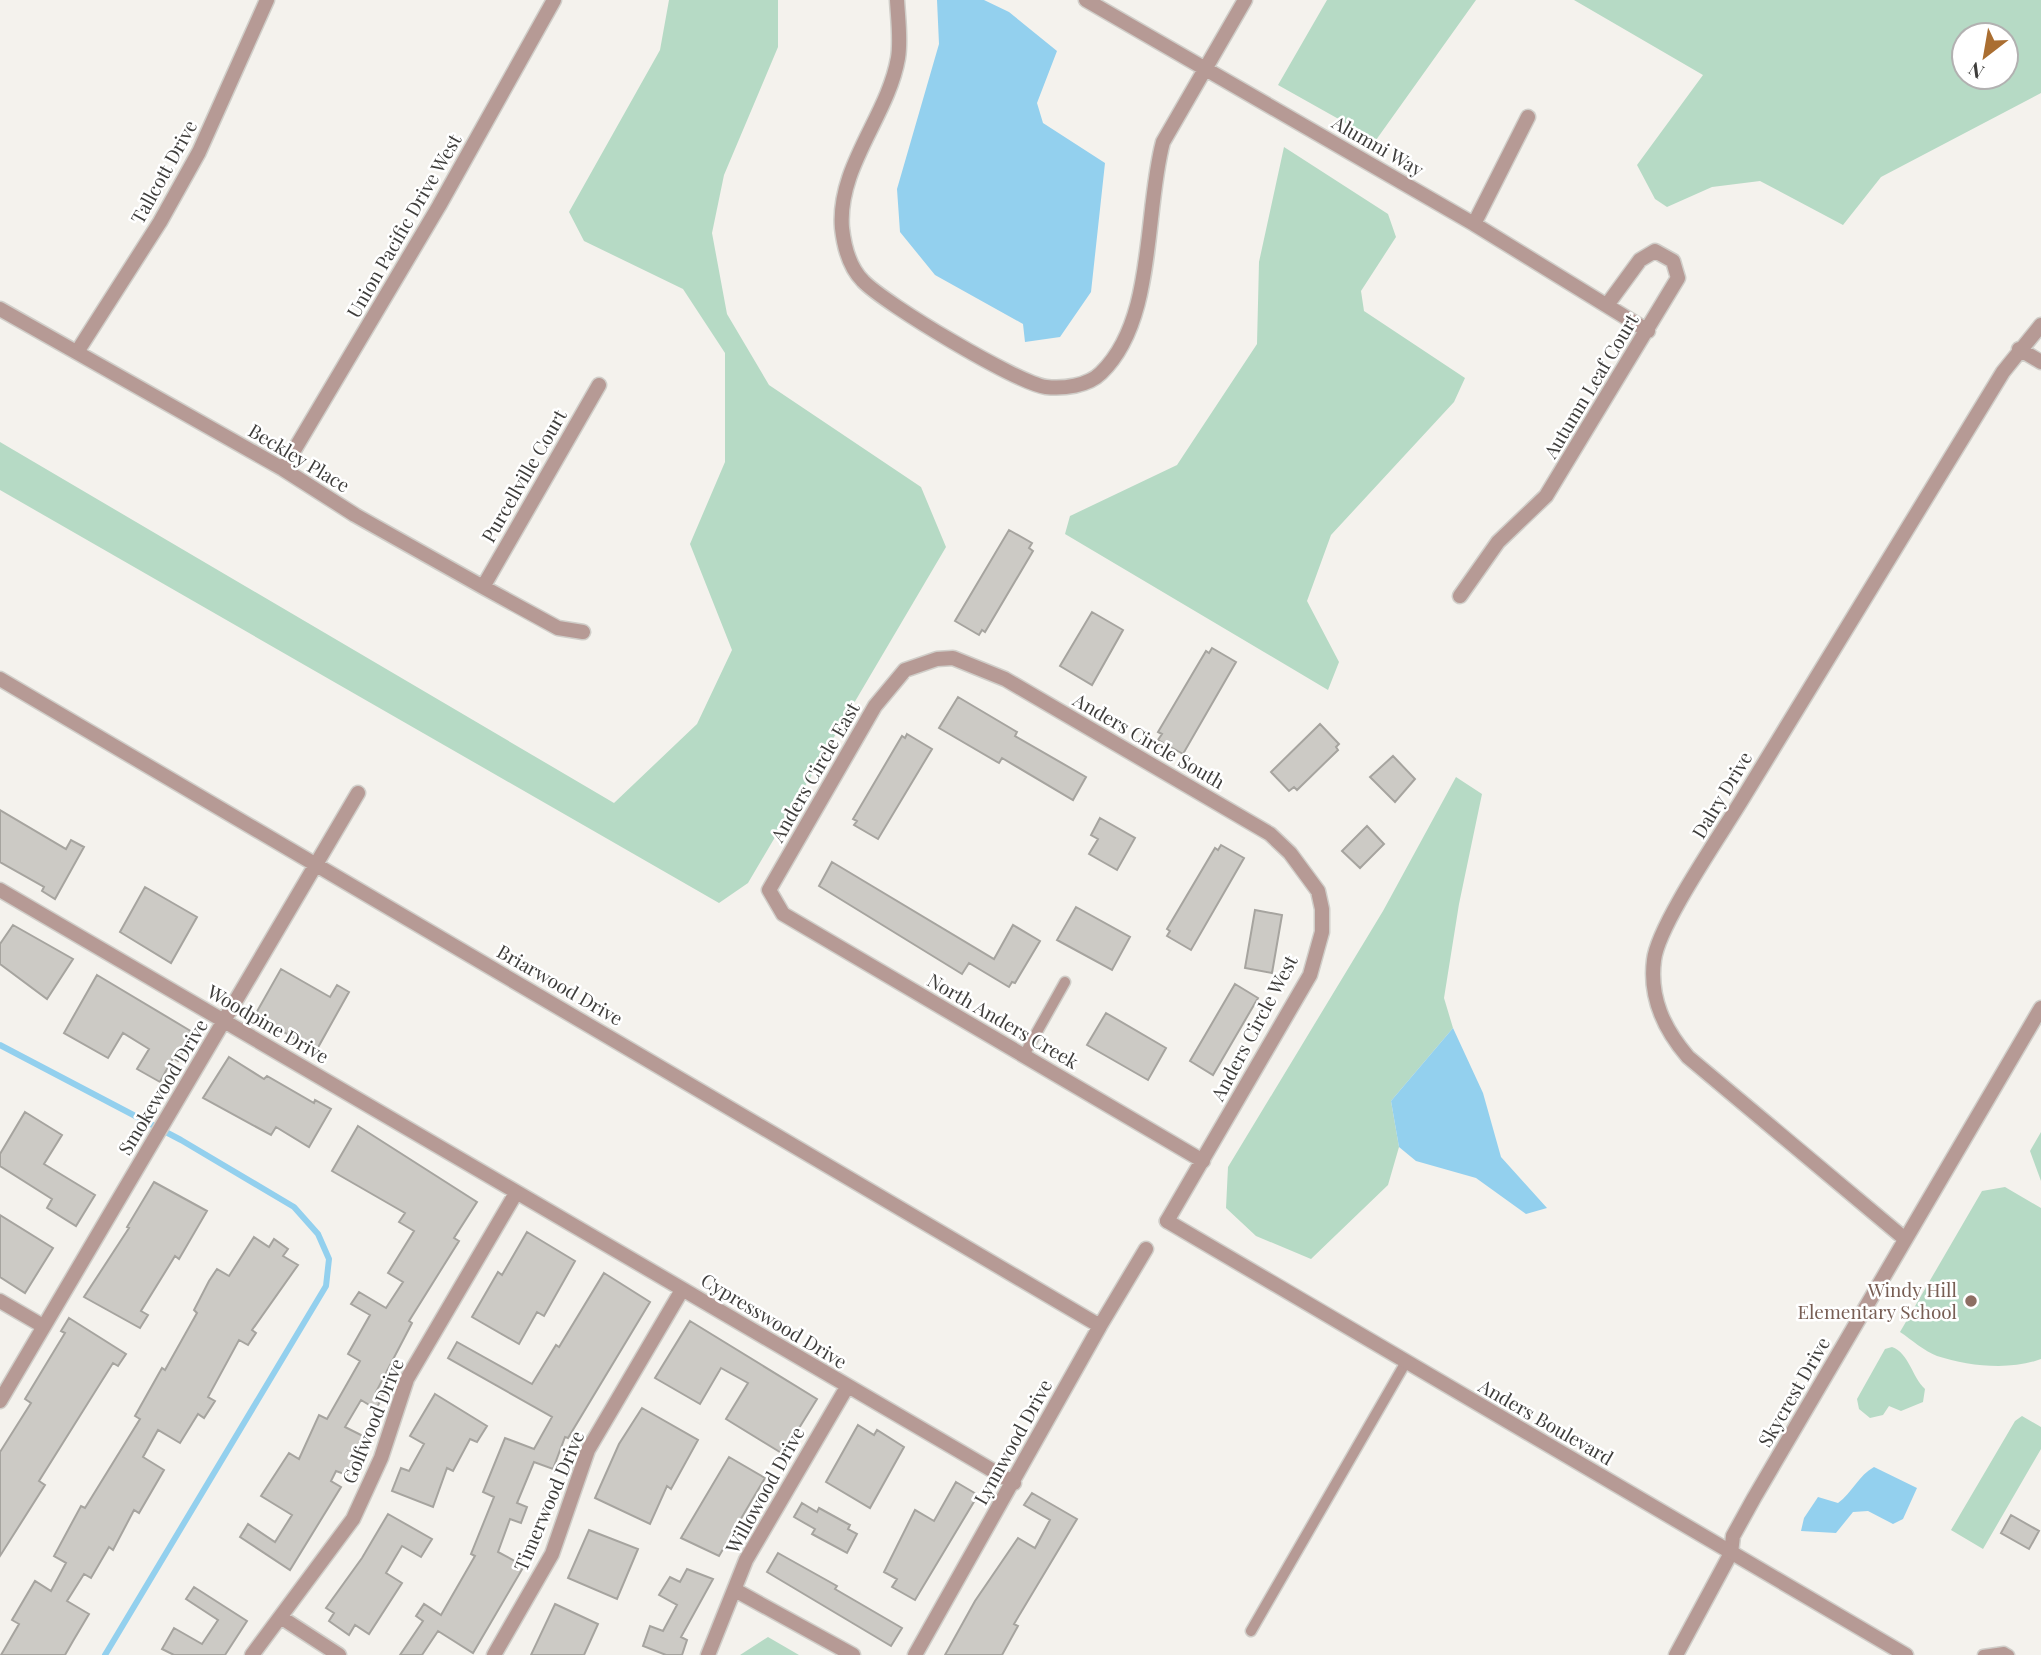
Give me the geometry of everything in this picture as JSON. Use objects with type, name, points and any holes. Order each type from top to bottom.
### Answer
[{"type":"street","name":"Tallcott Drive","points":[[77,352],[160,222],[199,152],[267,0]]},
{"type":"street","name":"Union Pacific Drive West","points":[[283,469],[439,206],[554,0]]},
{"type":"street","points":[[897,0],[898,57],[857,158],[844,204],[842,227],[847,253],[863,282],[892,304],[993,364],[1023,380],[1045,387],[1073,387],[1098,376],[1112,360],[1125,338],[1138,302],[1156,167],[1163,142],[1245,0]]},
{"type":"street","name":"Alumni Way","points":[[1086,0],[1474,224],[1648,331]]},
{"type":"street","points":[[1474,224],[1528,117]]},
{"type":"street","name":"Autumn Leaf Court","points":[[1460,596],[1498,542],[1546,496],[1678,278],[1673,261],[1656,251],[1640,260],[1607,305]]},
{"type":"street","name":"Beckley Place","points":[[0,309],[283,469],[355,515],[483,587],[558,628],[583,632]]},
{"type":"street","name":"Dalry Drive","points":[[1905,1240],[1688,1056],[1669,1034],[1663,1021],[1653,992],[1654,958],[1663,933],[1716,843],[2019,349],[2041,325]]},
{"type":"street","points":[[2019,349],[2041,362]]},
{"type":"street","name":"Purcellville Court","points":[[483,587],[599,385]]},
{"type":"street","name":"Anders Circle South","points":[[922,662],[953,658],[1005,679],[1270,834],[1290,853],[1318,891],[1322,909]]},
{"type":"street","name":"Anders Circle East","points":[[783,914],[769,890],[875,706],[905,670],[922,662]]},
{"type":"street","name":"Briarwood Drive","points":[[0,679],[1100,1326]]},
{"type":"street","name":"Smokewood Drive","points":[[0,1401],[358,793]]},
{"type":"street","name":"Woodpine Drive","points":[[0,890],[516,1193]]},
{"type":"street","name":"Anders Circle West","points":[[1167,1221],[1310,975],[1322,932],[1322,909]]},
{"type":"street","name":"North Anders Creek","points":[[783,914],[1203,1161]]},
{"type":"street","name":"Skycrest Drive","points":[[1676,1655],[1731,1553],[1733,1536],[1754,1498],[2041,1008]]},
{"type":"street","name":"Cypresswood Drive","points":[[516,1193],[1014,1483]]},
{"type":"street","name":"Golfwood Drive","points":[[253,1655],[354,1519],[380,1458],[407,1379],[516,1193]]},
{"type":"street","name":"Anders Boulevard","points":[[1167,1221],[1906,1655]]},
{"type":"street","name":"Lynnwood Drive","points":[[915,1655],[1146,1249]]},
{"type":"street","name":"Timerwood Drive","points":[[495,1655],[552,1554],[588,1450],[682,1290]]},
{"type":"street","points":[[0,1301],[43,1326]]},
{"type":"street","name":"Willowood Drive","points":[[708,1655],[746,1560],[847,1387]]},
{"type":"street","points":[[735,1590],[853,1655]]},
{"type":"street","points":[[282,1618],[339,1655]]},
{"type":"lane","points":[[1024,1055],[1065,982]]},
{"type":"lane","points":[[1251,1631],[1406,1362]]},
{"type":"lane","points":[[1983,1655],[2004,1652],[2009,1655]]},
{"type":"green space","points":[[669,0],[778,0],[778,47],[724,175],[712,233],[727,314],[769,385],[921,487],[946,547],[748,883],[719,903],[0,490],[0,442],[614,803],[697,724],[732,650],[690,544],[725,462],[725,353],[683,289],[584,241],[569,212],[660,50]]},
{"type":"green space","points":[[1327,0],[1476,0],[1376,140],[1278,85]]},
{"type":"green space","points":[[1574,0],[2041,0],[2041,93],[1881,177],[1843,225],[1760,181],[1712,187],[1667,207],[1655,199],[1637,165],[1703,75]]},
{"type":"green space","points":[[1284,147],[1388,214],[1396,237],[1361,291],[1364,311],[1465,378],[1454,402],[1331,535],[1307,601],[1339,662],[1328,690],[1065,534],[1070,516],[1177,465],[1257,344],[1259,262]]},
{"type":"green space","points":[[1456,777],[1482,794],[1459,904],[1444,998],[1453,1028],[1391,1101],[1399,1147],[1388,1185],[1311,1259],[1256,1236],[1226,1208],[1228,1167],[1383,911]]},
{"type":"green space","points":[[2041,1132],[2041,1181],[2030,1151]]},
{"type":"green space","points":[[2005,1187],[2041,1208],[2041,1359],[2016,1365],[1989,1366],[1937,1356],[1900,1332],[1982,1191]]},
{"type":"green space","points":[[1892,1347],[1902,1354],[1925,1389],[1923,1402],[1901,1411],[1889,1406],[1883,1415],[1870,1418],[1859,1409],[1857,1399],[1885,1349]]},
{"type":"green space","points":[[2022,1416],[2041,1427],[2041,1449],[1983,1549],[1951,1530],[2015,1421]]},
{"type":"green space","points":[[768,1637],[799,1655],[740,1655]]},
{"type":"water","points":[[937,0],[984,0],[1009,12],[1057,51],[1037,103],[1043,123],[1105,163],[1091,292],[1060,337],[1025,342],[1023,324],[935,275],[900,232],[897,189],[939,44]]},
{"type":"water","points":[[1453,1028],[1483,1093],[1501,1157],[1547,1208],[1526,1214],[1476,1178],[1416,1161],[1399,1147],[1391,1101]]},
{"type":"water","points":[[1874,1467],[1917,1488],[1903,1519],[1893,1524],[1868,1511],[1853,1512],[1836,1533],[1801,1531],[1804,1518],[1818,1497],[1838,1503]]},
{"type":"building","points":[[1009,530],[1032,543],[1029,548],[1033,551],[985,632],[982,630],[979,635],[955,621]]},
{"type":"building","points":[[1092,612],[1123,630],[1092,685],[1060,666]]},
{"type":"building","points":[[1212,648],[1236,662],[1183,754],[1158,740],[1162,734],[1158,732],[1206,651],[1209,653]]},
{"type":"building","points":[[958,697],[1017,732],[1015,736],[1086,777],[1073,800],[1002,758],[999,763],[939,728]]},
{"type":"building","points":[[1320,724],[1339,744],[1336,747],[1338,750],[1297,790],[1294,787],[1289,791],[1271,772]]},
{"type":"building","points":[[907,734],[932,749],[878,839],[854,825],[857,821],[853,819],[902,736],[905,738]]},
{"type":"building","points":[[1393,756],[1415,779],[1395,802],[1370,777]]},
{"type":"building","points":[[0,810],[66,849],[71,840],[84,847],[55,899],[42,891],[44,887],[0,862]]},
{"type":"building","points":[[1100,818],[1135,838],[1117,870],[1089,854],[1098,839],[1091,835]]},
{"type":"building","points":[[1367,826],[1384,844],[1360,868],[1342,851]]},
{"type":"building","points":[[1221,845],[1244,858],[1191,950],[1167,936],[1170,931],[1167,929],[1215,848],[1218,850]]},
{"type":"building","points":[[832,862],[994,959],[1013,925],[1040,941],[1015,983],[1012,982],[1009,987],[969,963],[962,974],[819,886]]},
{"type":"building","points":[[145,887],[197,917],[171,963],[120,932]]},
{"type":"building","points":[[1076,907],[1130,937],[1112,970],[1057,940]]},
{"type":"building","points":[[1255,910],[1282,915],[1272,973],[1245,968]]},
{"type":"building","points":[[13,925],[73,959],[47,999],[0,964],[0,944]]},
{"type":"building","points":[[281,969],[330,997],[337,985],[349,992],[316,1051],[255,1015]]},
{"type":"building","points":[[97,975],[194,1033],[178,1061],[173,1058],[160,1082],[137,1069],[149,1049],[123,1033],[108,1058],[64,1033]]},
{"type":"building","points":[[1235,984],[1258,998],[1213,1075],[1190,1061]]},
{"type":"building","points":[[1106,1013],[1166,1048],[1148,1080],[1087,1045]]},
{"type":"building","points":[[229,1057],[264,1079],[267,1076],[314,1103],[315,1100],[331,1109],[309,1147],[276,1127],[271,1135],[203,1098]]},
{"type":"building","points":[[25,1112],[62,1135],[44,1164],[95,1195],[76,1226],[47,1208],[52,1199],[0,1166],[0,1154]]},
{"type":"building","points":[[358,1126],[477,1202],[454,1238],[459,1241],[409,1321],[412,1323],[376,1392],[383,1396],[376,1409],[361,1400],[345,1427],[365,1437],[347,1475],[336,1471],[331,1481],[341,1487],[290,1570],[240,1537],[248,1524],[275,1542],[292,1515],[261,1496],[289,1453],[299,1459],[319,1415],[327,1419],[360,1361],[348,1354],[370,1315],[351,1304],[359,1292],[386,1308],[403,1282],[388,1273],[414,1231],[399,1222],[405,1213],[332,1171]]},
{"type":"building","points":[[154,1182],[207,1211],[179,1259],[175,1256],[141,1311],[148,1315],[140,1328],[84,1297],[129,1228],[127,1227]]},
{"type":"building","points":[[0,1215],[53,1248],[25,1293],[0,1277]]},
{"type":"building","points":[[527,1232],[575,1261],[544,1316],[537,1312],[519,1344],[472,1317],[498,1272],[502,1275]]},
{"type":"building","points":[[254,1237],[269,1247],[274,1239],[288,1249],[283,1256],[298,1265],[252,1330],[256,1333],[248,1345],[239,1340],[208,1397],[215,1401],[204,1418],[198,1414],[180,1443],[158,1430],[143,1457],[164,1470],[139,1513],[134,1510],[113,1550],[109,1547],[91,1578],[84,1574],[67,1601],[89,1614],[65,1655],[1,1655],[19,1624],[12,1620],[35,1581],[51,1591],[66,1563],[54,1556],[81,1506],[85,1508],[140,1419],[135,1416],[197,1313],[194,1310],[209,1281],[217,1269],[229,1276]]},
{"type":"building","points":[[604,1273],[650,1302],[568,1438],[565,1437],[553,1469],[534,1462],[517,1503],[527,1507],[521,1523],[510,1519],[498,1552],[524,1566],[473,1653],[438,1631],[422,1655],[400,1655],[423,1621],[416,1616],[424,1604],[441,1615],[475,1556],[471,1554],[494,1497],[483,1492],[505,1438],[534,1449],[552,1417],[448,1358],[457,1342],[532,1384],[556,1345],[559,1347]]},
{"type":"building","points":[[69,1318],[126,1354],[118,1366],[113,1363],[39,1481],[45,1485],[0,1556],[0,1452],[31,1403],[25,1399],[65,1333],[61,1331]]},
{"type":"building","points":[[690,1321],[817,1399],[783,1454],[726,1419],[748,1383],[721,1368],[700,1404],[655,1378]]},
{"type":"building","points":[[435,1394],[487,1426],[477,1442],[470,1439],[453,1471],[447,1468],[433,1507],[392,1491],[401,1468],[409,1471],[424,1444],[410,1436]]},
{"type":"building","points":[[642,1408],[698,1440],[671,1489],[667,1486],[650,1524],[595,1498],[619,1444]]},
{"type":"building","points":[[858,1425],[874,1435],[877,1430],[904,1447],[870,1508],[826,1482]]},
{"type":"building","points":[[729,1457],[765,1478],[719,1556],[681,1538]]},
{"type":"building","points":[[956,1482],[978,1495],[915,1600],[892,1587],[897,1579],[884,1572],[915,1510],[934,1521]]},
{"type":"building","points":[[1032,1493],[1077,1519],[1014,1624],[1018,1626],[1002,1655],[945,1655],[975,1601],[1018,1538],[1035,1548],[1050,1520],[1024,1505]]},
{"type":"building","points":[[802,1503],[817,1512],[819,1508],[850,1525],[848,1529],[857,1534],[847,1553],[812,1534],[815,1529],[794,1517]]},
{"type":"building","points":[[388,1514],[432,1539],[421,1557],[402,1546],[386,1573],[402,1583],[369,1634],[355,1625],[349,1635],[329,1621],[334,1613],[326,1608],[362,1558]]},
{"type":"building","points":[[2011,1515],[2039,1531],[2029,1549],[2001,1533]]},
{"type":"building","points":[[589,1530],[638,1549],[617,1599],[568,1578]]},
{"type":"building","points":[[778,1553],[837,1586],[835,1589],[902,1628],[891,1646],[767,1572]]},
{"type":"building","points":[[687,1569],[713,1579],[681,1637],[687,1640],[682,1655],[666,1655],[643,1646],[650,1626],[663,1631],[677,1605],[659,1595],[670,1577],[680,1582]]},
{"type":"building","points":[[194,1587],[247,1621],[225,1655],[174,1655],[162,1649],[174,1628],[202,1644],[218,1620],[186,1599]]},
{"type":"building","points":[[555,1604],[598,1624],[584,1655],[531,1655]]},
{"type":"waterway","points":[[0,1045],[181,1140],[294,1207],[318,1234],[329,1259],[326,1286],[105,1655]]},
{"type":"place","name":"Windy Hill Elementary School","points":[[1971,1301]]}]
